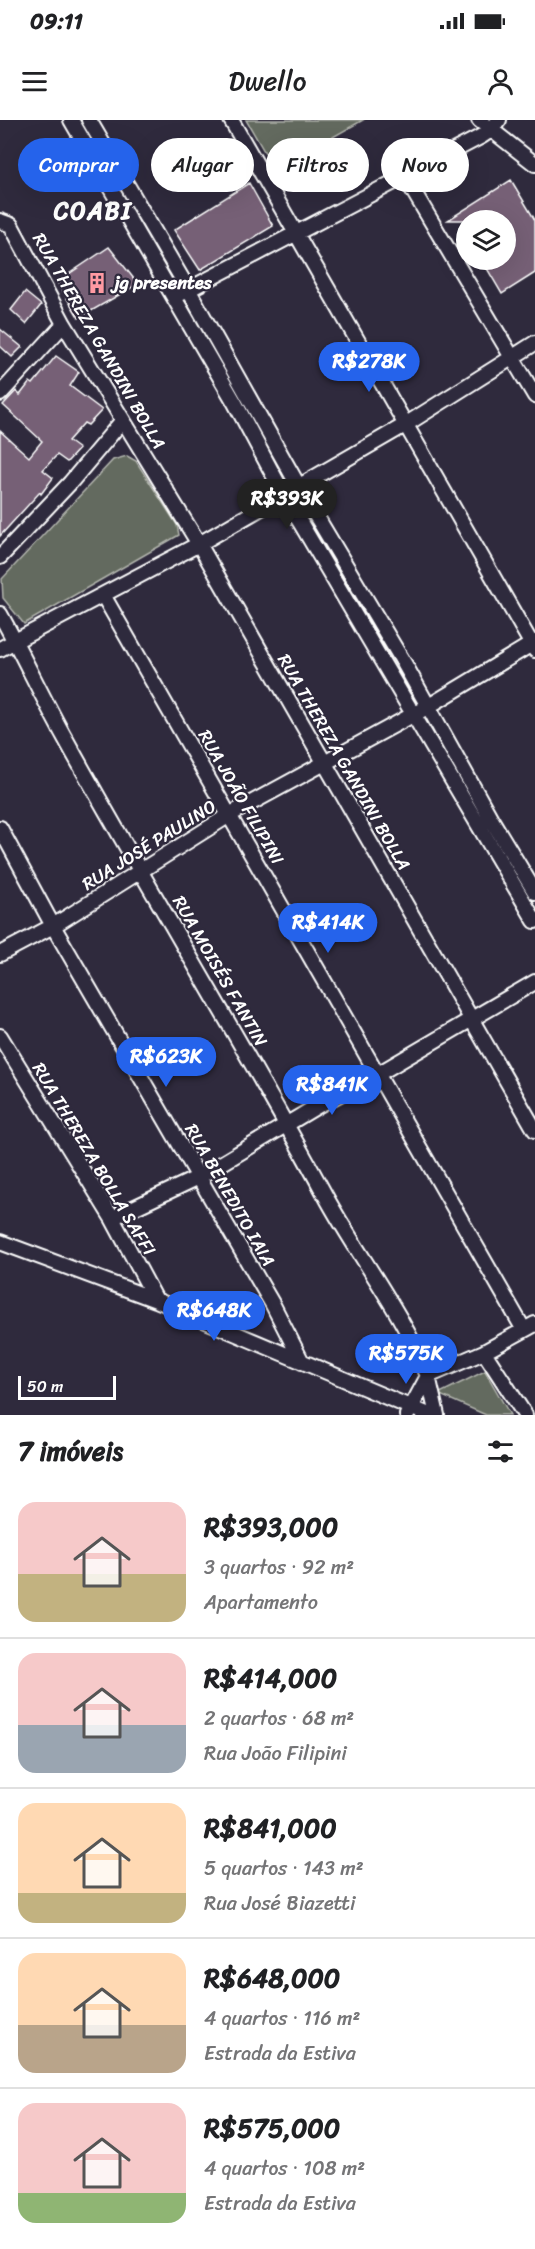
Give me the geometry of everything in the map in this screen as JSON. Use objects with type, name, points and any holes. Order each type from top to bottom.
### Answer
[{"type":"street","points":[[71,120],[176,298],[284,495],[535,921]]},
{"type":"street","points":[[89,120],[535,892]]},
{"type":"street","points":[[231,120],[534,645]]},
{"type":"street","points":[[479,120],[495,125],[535,164]]},
{"type":"street","points":[[469,140],[495,125]]},
{"type":"street","points":[[176,298],[381,189]]},
{"type":"street","points":[[414,192],[535,396]]},
{"type":"street","name":"RUA THEREZA GANDINI BOLLA","points":[[5,223],[199,544],[535,1130]]},
{"type":"street","points":[[0,394],[64,324]]},
{"type":"street","points":[[0,649],[199,544],[299,487],[405,425],[535,343]]},
{"type":"street","points":[[0,557],[70,483],[123,420]]},
{"type":"street","name":"RUA JOÃO FILIPINI","points":[[103,595],[231,814],[378,1074],[530,1327]]},
{"type":"street","name":"RUA MOISÉS FANTIN","points":[[0,614],[64,736],[140,871],[289,1124],[327,1197],[414,1339],[428,1376],[437,1415]]},
{"type":"street","name":"RUA JOSÉ PAULINO","points":[[0,954],[53,926],[231,814],[429,706],[534,645]]},
{"type":"street","name":"RUA BENEDITO IAIA","points":[[0,828],[53,926],[273,1305],[302,1362]]},
{"type":"street","points":[[112,1218],[199,1177],[535,982]]},
{"type":"street","name":"RUA THEREZA BOLLA SAFFI","points":[[0,1036],[112,1218],[156,1300]]},
{"type":"street","points":[[0,1230],[4,1243],[156,1300],[302,1362],[409,1411],[429,1415]]},
{"type":"street","points":[[409,1411],[428,1376],[484,1352],[530,1327]]},
{"type":"street","points":[[484,1352],[525,1415]]},
{"type":"green space","points":[[246,120],[363,120],[331,138],[266,138],[266,154]]},
{"type":"green space","points":[[127,456],[136,461],[177,525],[179,535],[24,624],[3,598],[2,579],[113,460]]},
{"type":"green space","points":[[485,1371],[510,1415],[486,1415],[438,1394]]},
{"type":"building","points":[[511,180],[535,220],[535,273],[502,294],[488,270],[516,270],[516,210],[464,210]]},
{"type":"building","points":[[235,192],[254,192],[273,226],[200,270],[174,230]]},
{"type":"building","name":"jg presentes","points":[[109,247],[138,284],[79,318],[57,282]]},
{"type":"building","points":[[25,292],[41,305],[26,324],[11,310]]},
{"type":"building","points":[[0,329],[22,347],[12,357],[0,346]]},
{"type":"building","points":[[56,356],[79,372],[70,386],[102,410],[88,425],[84,423],[68,441],[79,449],[67,462],[57,455],[43,470],[53,478],[41,494],[40,492],[0,536],[0,431],[29,457],[42,441],[3,405],[16,391],[20,395],[30,382],[33,384]]},
{"type":"place","name":"jg presentes","points":[[97,283]]},
{"type":"district","name":"COABI","points":[[93,211]]}]
